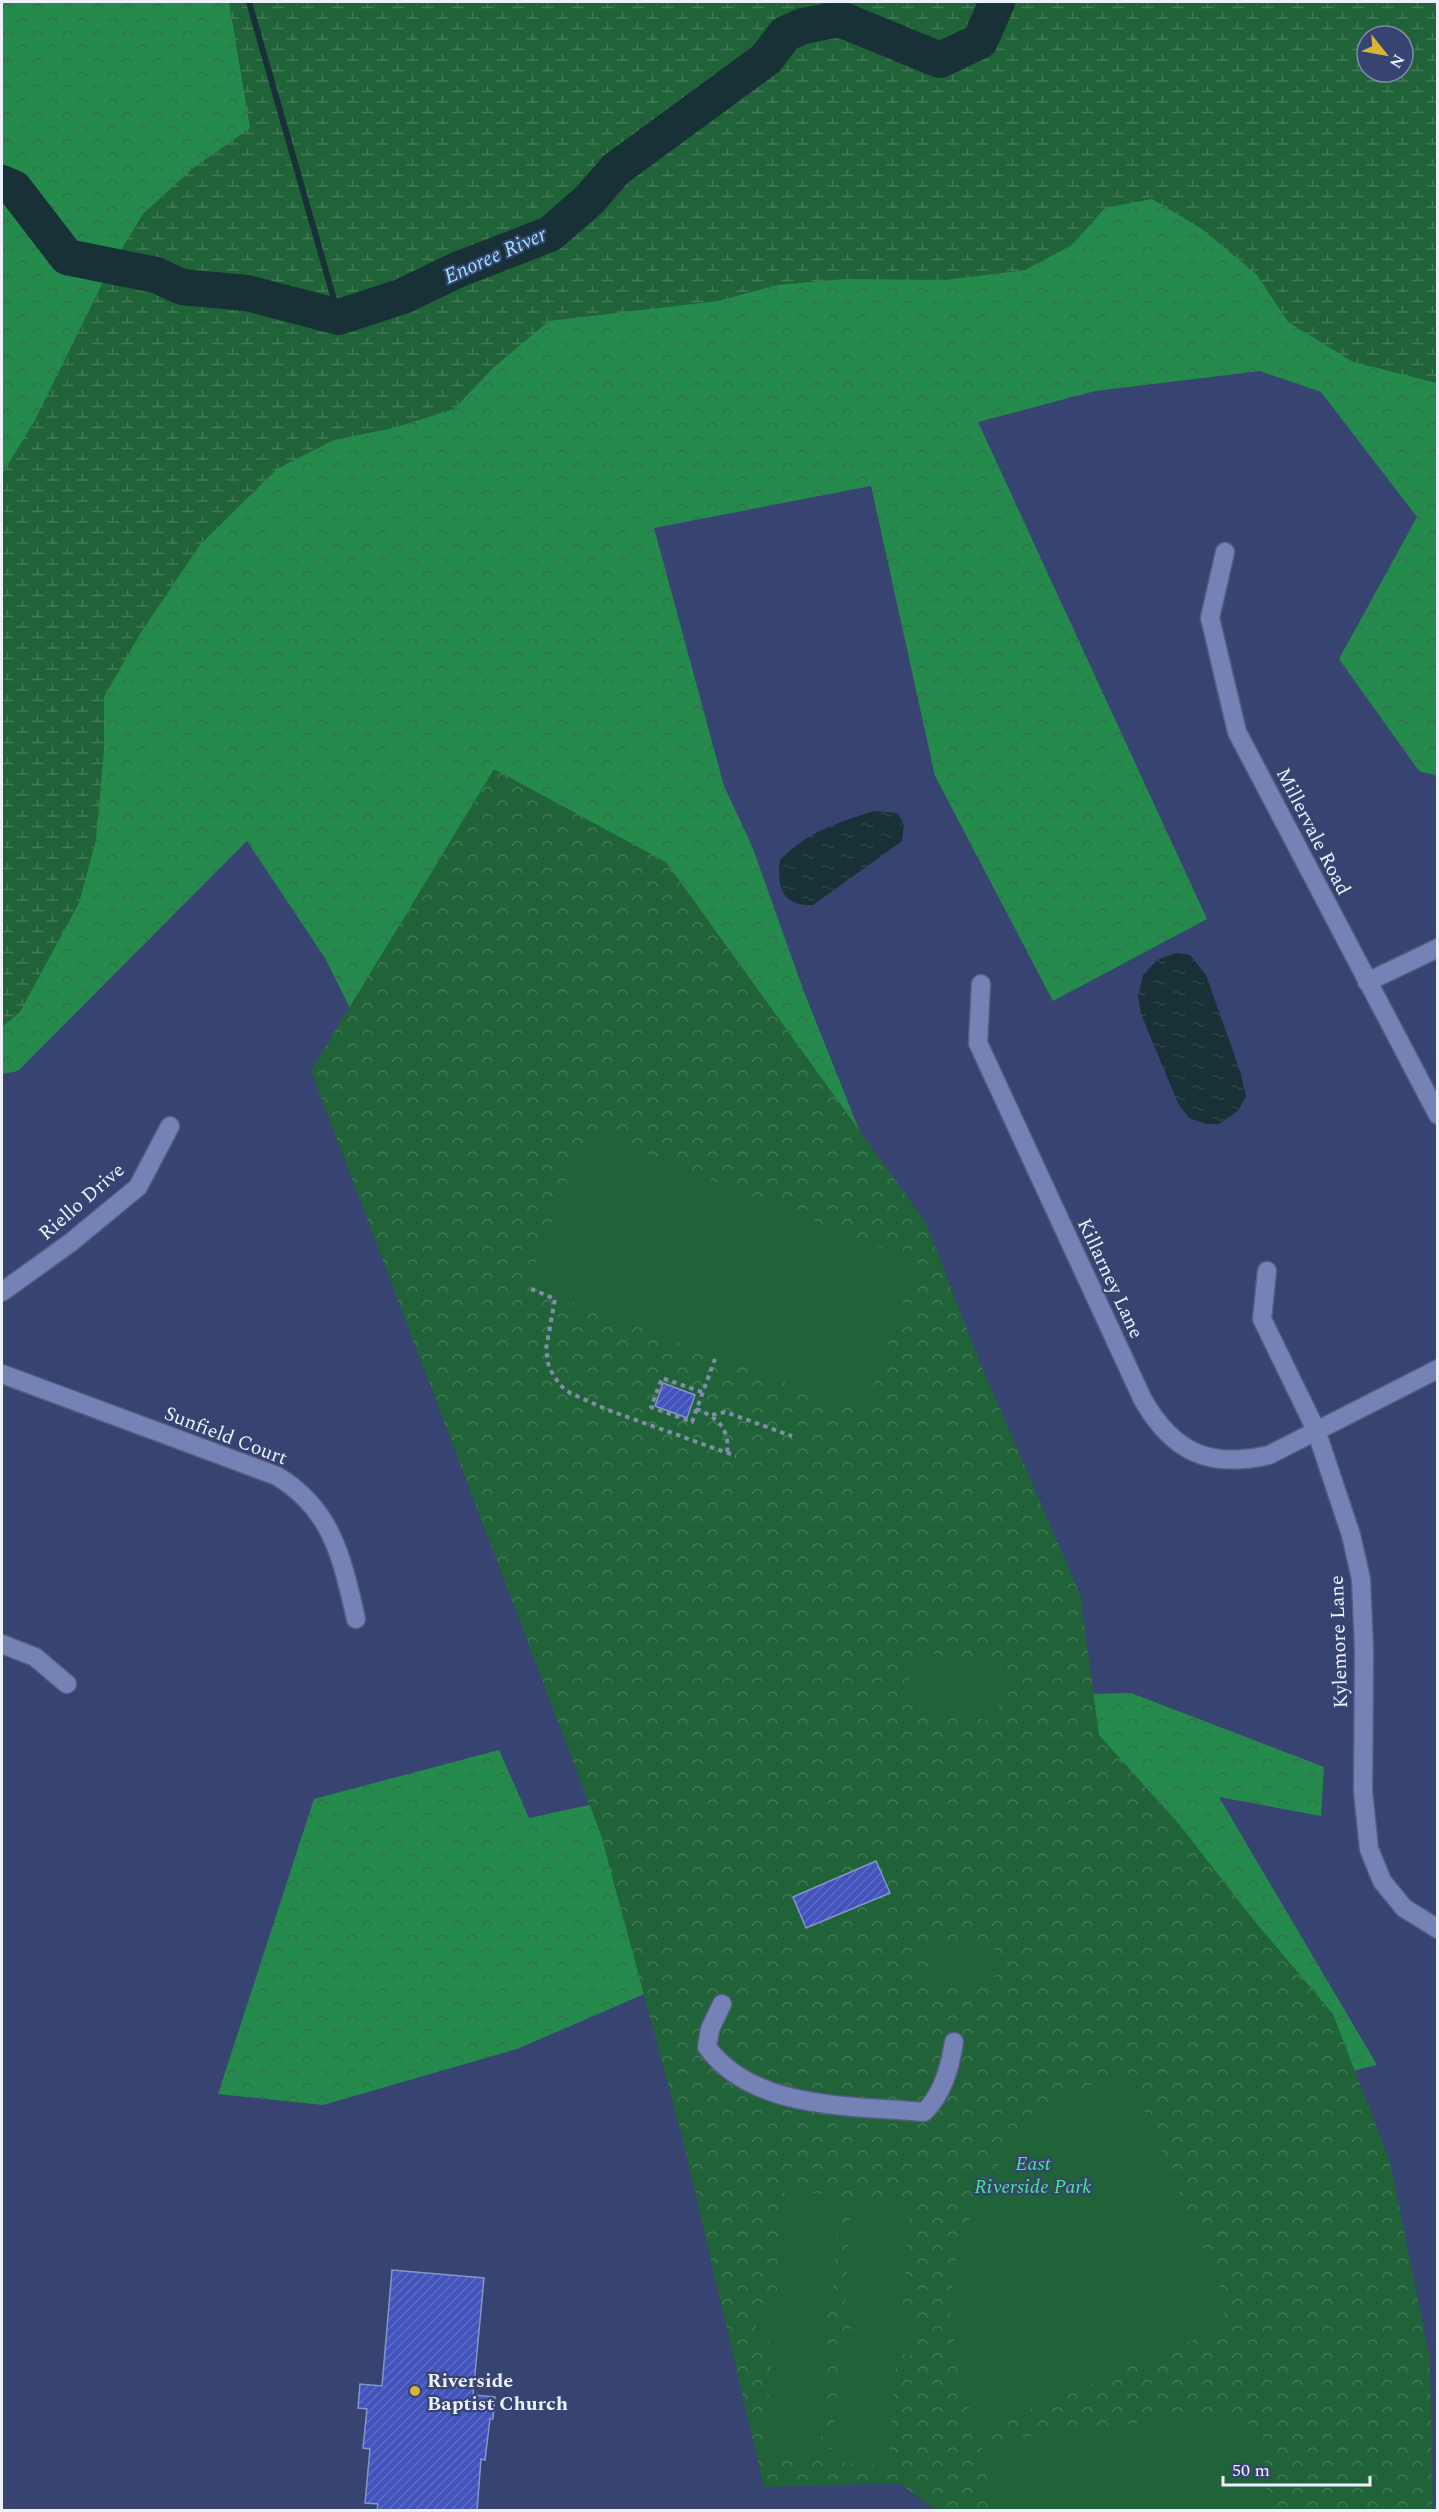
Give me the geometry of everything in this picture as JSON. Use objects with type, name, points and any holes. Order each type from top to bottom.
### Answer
[{"type":"street","name":"Millervale Road","points":[[1225,552],[1210,618],[1237,732],[1437,1115]]},
{"type":"street","points":[[1367,982],[1437,948]]},
{"type":"street","name":"Killarney Lane","points":[[981,984],[978,1043],[1143,1400],[1155,1421],[1174,1442],[1192,1451],[1221,1460],[1248,1460],[1269,1455],[1437,1370]]},
{"type":"street","name":"Riello Drive","points":[[2,1292],[70,1243],[138,1187],[170,1126]]},
{"type":"street","name":"Kylemore Lane","points":[[1267,1271],[1262,1319],[1316,1430],[1351,1535],[1361,1579],[1364,1651],[1363,1791],[1369,1849],[1382,1881],[1404,1908],[1437,1929]]},
{"type":"street","name":"Sunfield Court","points":[[2,1374],[277,1476],[298,1490],[319,1511],[336,1544],[356,1619]]},
{"type":"street","points":[[2,1644],[35,1657],[67,1684]]},
{"type":"street","points":[[722,2004],[710,2029],[707,2047],[716,2059],[735,2076],[803,2100],[924,2112],[933,2104],[949,2070],[954,2042]]},
{"type":"path","points":[[531,1289],[555,1299],[546,1350],[549,1368],[560,1385],[570,1393],[608,1410],[736,1456]]},
{"type":"path","points":[[702,1392],[662,1378],[651,1407],[692,1422],[715,1359]]},
{"type":"path","points":[[696,1409],[712,1415],[725,1413],[792,1436]]},
{"type":"path","points":[[712,1415],[726,1432],[727,1452]]},
{"type":"green space","points":[[2,2],[1437,2],[1437,776],[1419,771],[1339,659],[1417,517],[1321,392],[1260,371],[1095,391],[978,422],[1207,919],[1053,1001],[935,776],[871,486],[654,528],[724,786],[752,846],[804,992],[908,1252],[403,1114],[325,958],[247,841],[18,1071],[2,1074]]},
{"type":"green space","points":[[229,2],[1437,2],[1437,383],[1353,362],[1288,322],[1257,275],[1202,229],[1152,199],[1105,208],[1072,245],[1025,270],[945,280],[845,279],[778,285],[718,301],[549,321],[493,368],[454,409],[394,428],[334,440],[277,469],[200,545],[140,634],[104,697],[104,750],[96,840],[79,903],[20,1012],[2,1027],[2,474],[35,420],[111,266],[143,214],[193,168],[250,128]]},
{"type":"green space","name":"East Riverside Park","points":[[494,769],[666,862],[926,1223],[980,1363],[1080,1594],[1099,1735],[1179,1824],[1252,1918],[1333,2014],[1390,2162],[1430,2360],[1433,2510],[936,2510],[899,2483],[764,2487],[683,2140],[601,1835],[311,1071]]},
{"type":"green space","points":[[588,1130],[918,1263],[863,1412],[527,1285]]},
{"type":"green space","points":[[914,1650],[1007,1669],[995,1722],[905,1703]]},
{"type":"green space","points":[[1131,1693],[1324,1767],[1321,1816],[1219,1797],[1377,2065],[1340,2074],[723,1960],[517,2049],[323,2105],[218,2094],[314,1799],[499,1750],[529,1818],[672,1787],[1047,1695]]},
{"type":"green space","points":[[963,1942],[989,1946],[995,1951],[994,1984],[931,1987],[926,1945]]},
{"type":"green space","points":[[1127,2071],[1227,2303],[1218,2329],[976,2433],[950,2319],[954,2266],[976,2201],[1004,2157],[1055,2103]]},
{"type":"green space","points":[[785,2191],[836,2195],[839,2199],[832,2304],[824,2304],[821,2347],[826,2348],[828,2352],[820,2449],[832,2450],[840,2353],[843,2349],[850,2349],[853,2306],[845,2305],[852,2199],[856,2196],[911,2200],[902,2312],[918,2314],[914,2355],[897,2354],[888,2466],[764,2456],[773,2343],[755,2341],[758,2303],[776,2305]]},
{"type":"green space","points":[[1227,2413],[1263,2433],[1268,2510],[992,2510],[981,2442]]},
{"type":"water","points":[[874,811],[897,813],[904,824],[902,841],[813,905],[794,902],[783,893],[779,878],[780,860],[791,850],[824,829]]},
{"type":"water","points":[[1176,953],[1190,955],[1206,975],[1240,1071],[1246,1096],[1238,1111],[1219,1124],[1206,1124],[1189,1118],[1178,1103],[1141,1014],[1138,996],[1143,975],[1157,960]]},
{"type":"building","points":[[663,1383],[695,1395],[687,1418],[655,1406]]},
{"type":"building","points":[[876,1861],[890,1893],[806,1928],[793,1897]]},
{"type":"building","name":"Riverside Baptist Church","points":[[392,2270],[484,2278],[473,2395],[495,2397],[485,2460],[481,2459],[477,2511],[377,2511],[378,2504],[365,2503],[370,2449],[363,2448],[367,2409],[358,2408],[360,2384],[382,2386]]},
{"type":"waterway","points":[[249,2],[339,317]]},
{"type":"waterway","name":"Enoree River","points":[[2,183],[14,188],[67,257],[156,275],[182,287],[247,293],[339,317],[403,296],[457,270],[550,234],[589,200],[616,169],[766,59],[785,34],[803,26],[840,19],[940,60],[980,41],[997,2]]},
{"type":"place","name":"Riverside Baptist Church","points":[[415,2391]]}]
